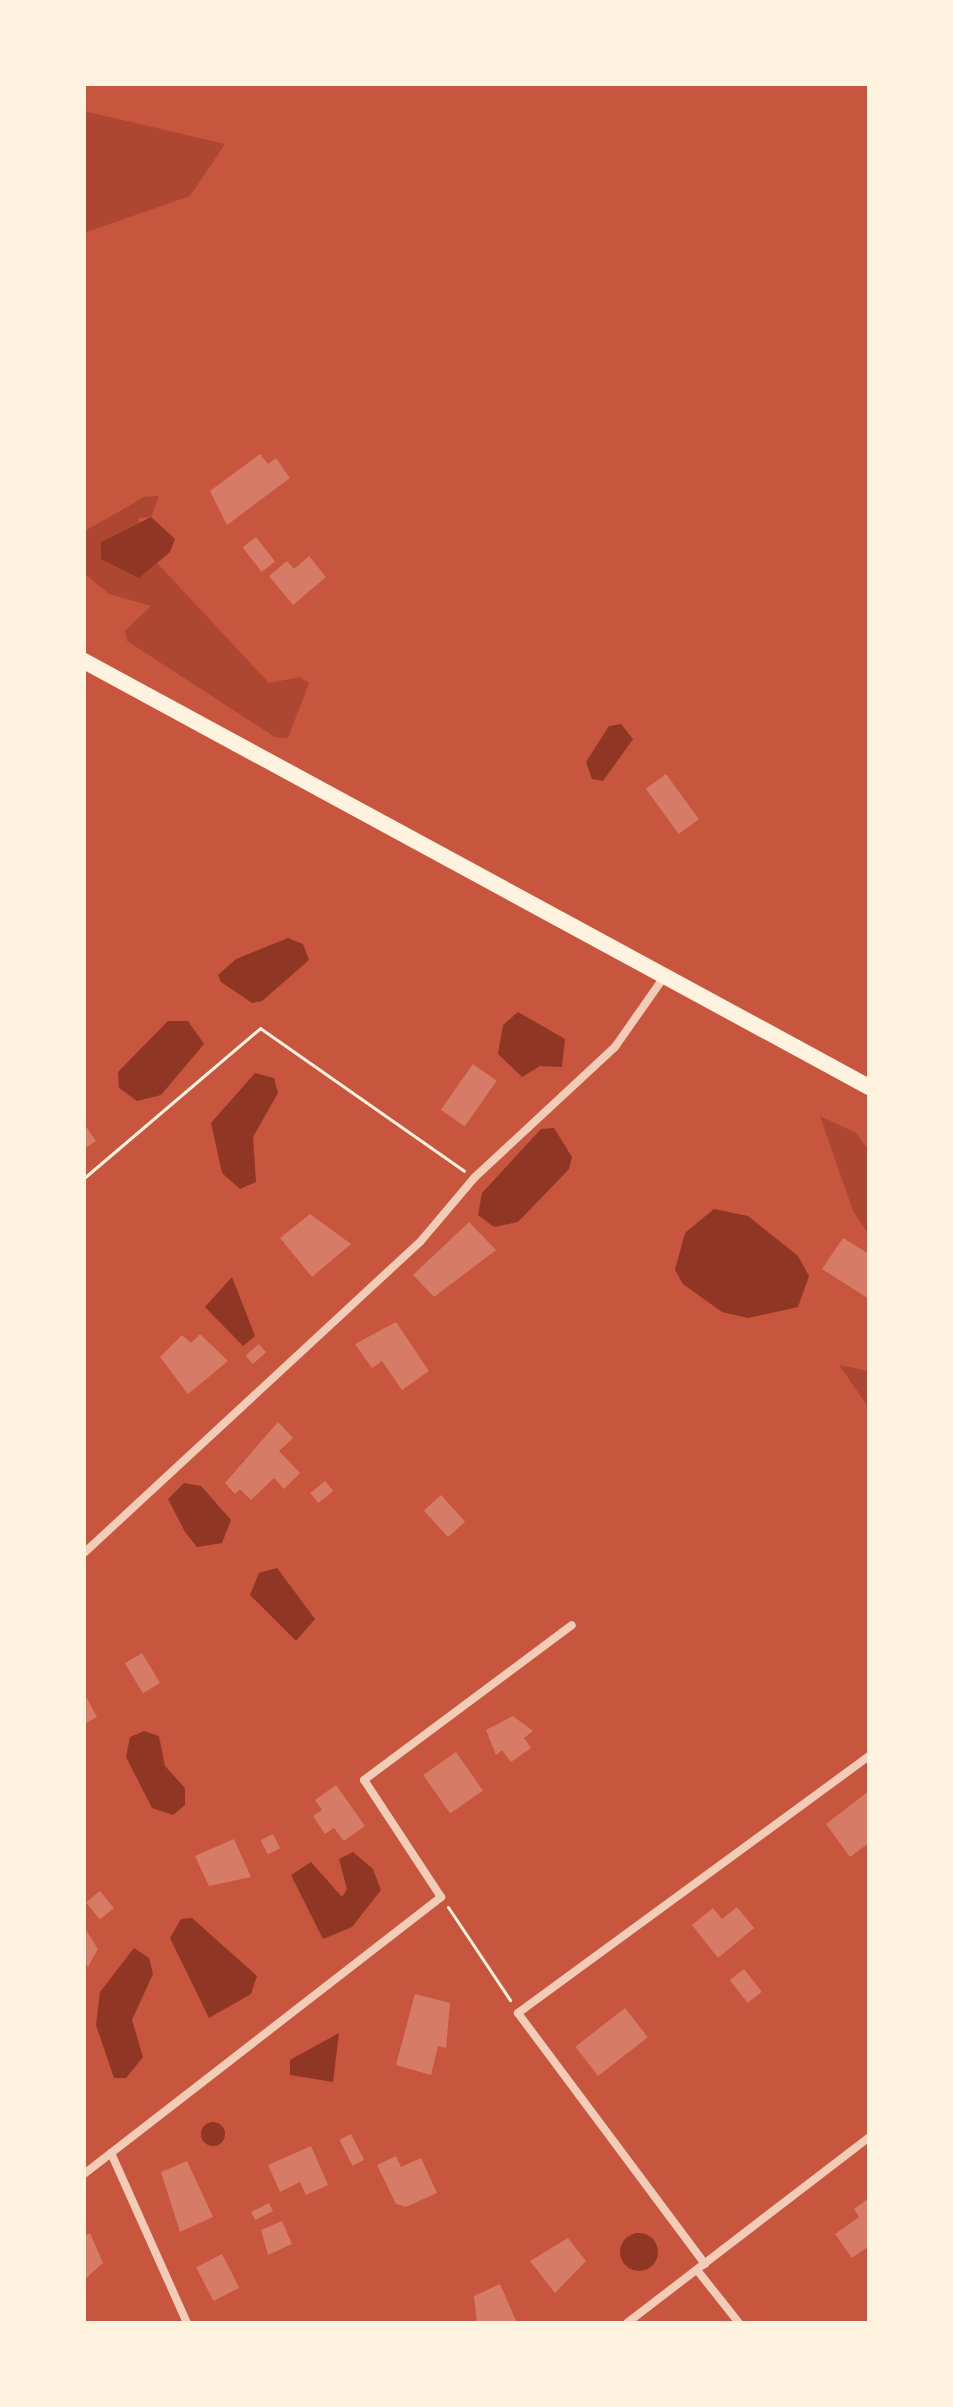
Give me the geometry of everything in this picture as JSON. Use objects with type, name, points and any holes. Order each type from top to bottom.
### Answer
[{"type":"main road","points":[[84,661],[869,1087]]},
{"type":"street","points":[[84,1553],[420,1242],[474,1178],[615,1047],[664,977]]},
{"type":"street","points":[[84,2174],[441,1897],[364,1780],[572,1625]]},
{"type":"street","points":[[739,2323],[518,2013],[869,1756]]},
{"type":"street","points":[[627,2323],[869,2137]]},
{"type":"street","points":[[111,2153],[187,2323]]},
{"type":"path","points":[[84,1178],[260,1028],[474,1178]]},
{"type":"path","points":[[441,1897],[518,2013]]},
{"type":"shaded area","points":[[84,111],[225,144],[190,196],[84,233]]},
{"type":"shaded area","points":[[159,496],[151,517],[139,518],[139,578],[157,563],[269,683],[300,677],[309,683],[288,738],[275,737],[127,641],[125,631],[151,606],[109,594],[84,573],[85,531],[144,497]]},
{"type":"shaded area","points":[[151,517],[175,539],[170,552],[139,578],[101,559],[101,542]]},
{"type":"shaded area","points":[[621,724],[633,739],[603,781],[592,779],[586,762],[609,726]]},
{"type":"shaded area","points":[[288,938],[303,944],[309,960],[262,1001],[252,1003],[221,982],[218,975],[236,959]]},
{"type":"shaded area","points":[[518,1012],[565,1039],[562,1067],[540,1066],[522,1077],[498,1054],[503,1025]]},
{"type":"shaded area","points":[[168,1021],[188,1021],[204,1044],[161,1095],[137,1101],[119,1088],[118,1072]]},
{"type":"shaded area","points":[[255,1073],[274,1078],[278,1093],[253,1137],[256,1182],[240,1189],[222,1173],[211,1123]]},
{"type":"shaded area","points":[[820,1116],[856,1133],[869,1151],[869,1235],[853,1211]]},
{"type":"shaded area","points":[[554,1128],[572,1157],[569,1169],[518,1222],[494,1227],[478,1215],[482,1193],[541,1129]]},
{"type":"shaded area","points":[[714,1209],[748,1216],[798,1256],[809,1276],[798,1307],[748,1318],[722,1312],[683,1284],[675,1270],[685,1233]]},
{"type":"shaded area","points":[[232,1277],[255,1336],[243,1346],[205,1307]]},
{"type":"shaded area","points":[[839,1365],[869,1371],[869,1408]]},
{"type":"shaded area","points":[[184,1483],[201,1486],[231,1520],[222,1543],[197,1547],[185,1532],[168,1499]]},
{"type":"shaded area","points":[[277,1568],[315,1619],[296,1641],[250,1595],[259,1573]]},
{"type":"shaded area","points":[[144,1731],[159,1736],[165,1766],[185,1788],[185,1805],[173,1815],[152,1808],[126,1757],[130,1737]]},
{"type":"shaded area","points":[[353,1852],[373,1869],[381,1890],[352,1927],[323,1939],[291,1875],[311,1862],[342,1897],[347,1889],[339,1859]]},
{"type":"shaded area","points":[[192,1918],[257,1976],[251,1994],[209,2018],[170,1938],[181,1919]]},
{"type":"shaded area","points":[[134,1948],[149,1958],[153,1974],[132,2020],[143,2057],[126,2078],[114,2078],[96,2025],[100,1992]]},
{"type":"shaded area","points":[[339,2033],[333,2082],[290,2075],[290,2060]]},
{"type":"shaded area","points":[[213,2122],[222,2125],[225,2134],[222,2143],[213,2146],[204,2143],[201,2134],[204,2125]]},
{"type":"shaded area","points":[[639,2233],[652,2239],[658,2252],[652,2265],[639,2271],[626,2265],[620,2252],[626,2239]]},
{"type":"building","points":[[260,454],[268,464],[276,458],[290,478],[227,525],[210,491]]},
{"type":"building","points":[[256,537],[275,561],[262,572],[243,547]]},
{"type":"building","points":[[309,556],[326,577],[293,605],[269,576],[287,561],[294,569]]},
{"type":"building","points":[[666,774],[699,819],[679,834],[646,789]]},
{"type":"building","points":[[473,1064],[497,1081],[465,1127],[441,1110]]},
{"type":"building","points":[[84,1124],[96,1141],[84,1149]]},
{"type":"building","points":[[310,1214],[351,1244],[312,1277],[280,1238]]},
{"type":"building","points":[[469,1222],[496,1250],[434,1297],[413,1275]]},
{"type":"building","points":[[843,1238],[869,1254],[869,1299],[822,1269]]},
{"type":"building","points":[[396,1322],[429,1371],[402,1390],[382,1361],[372,1368],[355,1344]]},
{"type":"building","points":[[200,1334],[228,1361],[188,1394],[160,1357],[182,1335],[191,1343]]},
{"type":"building","points":[[259,1344],[266,1352],[253,1364],[245,1356]]},
{"type":"building","points":[[278,1422],[293,1438],[279,1451],[300,1473],[284,1489],[274,1478],[251,1500],[240,1489],[235,1494],[225,1483]]},
{"type":"building","points":[[325,1481],[333,1491],[318,1503],[310,1493]]},
{"type":"building","points":[[441,1495],[465,1522],[448,1537],[424,1510]]},
{"type":"building","points":[[142,1653],[160,1683],[143,1693],[125,1663]]},
{"type":"building","points":[[84,1693],[97,1717],[84,1724]]},
{"type":"building","points":[[513,1716],[533,1731],[524,1738],[531,1748],[511,1762],[502,1750],[496,1755],[486,1730]]},
{"type":"building","points":[[456,1752],[483,1791],[450,1813],[423,1775]]},
{"type":"building","points":[[336,1785],[365,1826],[344,1841],[334,1828],[325,1834],[313,1816],[322,1810],[315,1800]]},
{"type":"building","points":[[869,1791],[869,1843],[850,1857],[826,1824]]},
{"type":"building","points":[[273,1834],[280,1848],[268,1855],[261,1840]]},
{"type":"building","points":[[234,1839],[251,1877],[209,1886],[195,1856]]},
{"type":"building","points":[[100,1891],[114,1908],[100,1919],[86,1902]]},
{"type":"building","points":[[737,1907],[754,1928],[718,1958],[692,1925],[713,1908],[722,1919]]},
{"type":"building","points":[[84,1927],[98,1949],[88,1967],[84,1960]]},
{"type":"building","points":[[744,1969],[762,1992],[748,2003],[730,1980]]},
{"type":"building","points":[[415,1994],[450,2003],[446,2048],[438,2046],[431,2075],[396,2065]]},
{"type":"building","points":[[625,2008],[648,2037],[598,2076],[575,2047]]},
{"type":"building","points":[[351,2134],[364,2160],[353,2166],[339,2140]]},
{"type":"building","points":[[311,2146],[328,2185],[306,2195],[300,2182],[280,2192],[268,2165]]},
{"type":"building","points":[[396,2156],[401,2167],[421,2158],[437,2193],[406,2207],[396,2204],[377,2165]]},
{"type":"building","points":[[187,2161],[213,2217],[180,2232],[161,2172]]},
{"type":"building","points":[[869,2198],[869,2246],[852,2258],[835,2234],[859,2217],[854,2209]]},
{"type":"building","points":[[269,2203],[273,2211],[255,2220],[251,2212]]},
{"type":"building","points":[[282,2221],[292,2244],[268,2255],[261,2230]]},
{"type":"building","points":[[90,2233],[103,2263],[84,2280],[84,2236]]},
{"type":"building","points":[[568,2238],[586,2261],[555,2293],[530,2261]]},
{"type":"building","points":[[222,2254],[239,2288],[213,2301],[196,2267]]},
{"type":"building","points":[[500,2284],[517,2323],[477,2323],[474,2296]]}]
